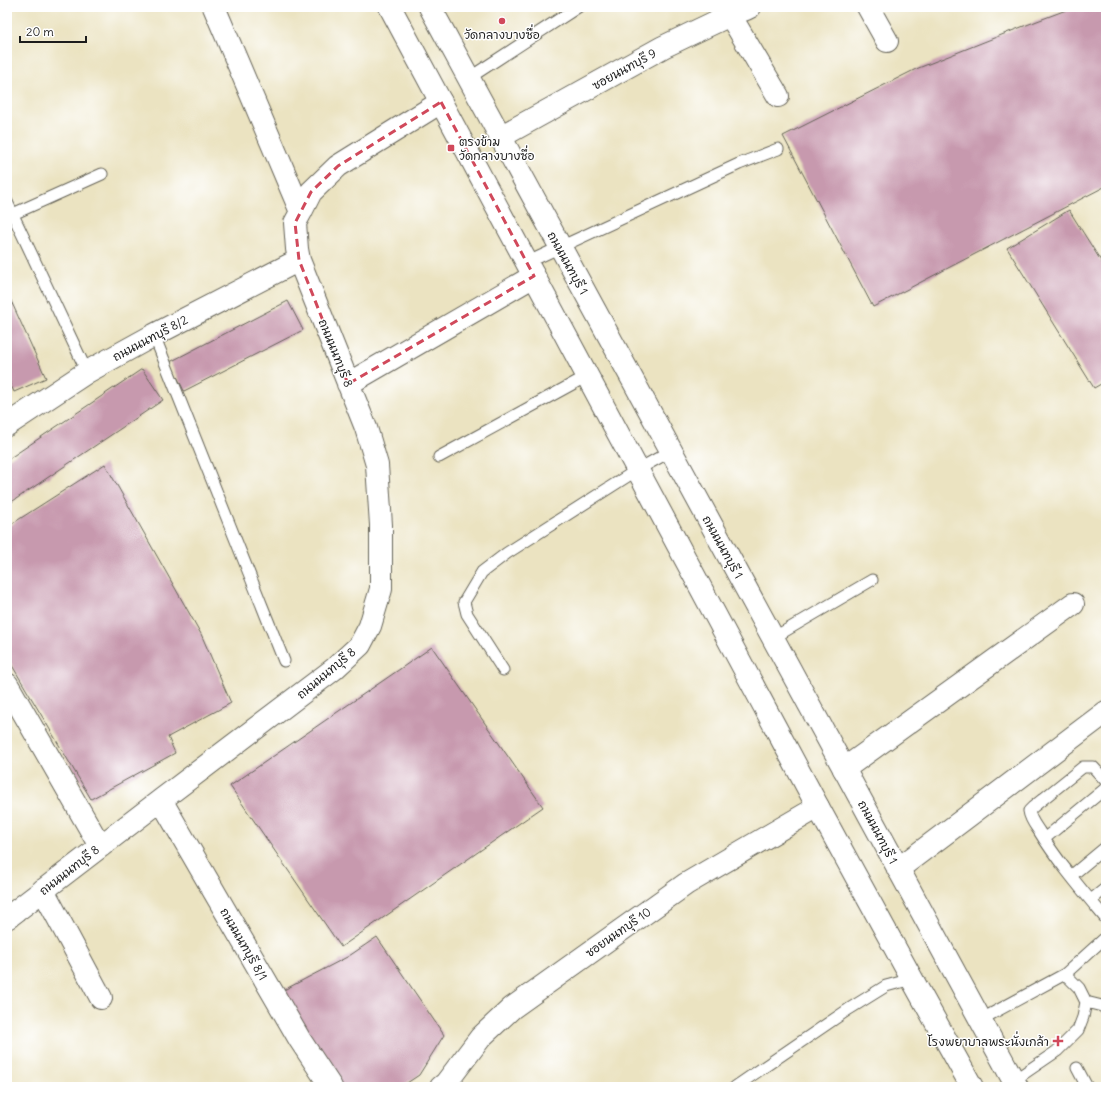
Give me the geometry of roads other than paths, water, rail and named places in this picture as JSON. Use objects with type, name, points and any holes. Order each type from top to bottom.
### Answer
[{"type":"street","points":[[214,7],[301,212]]},
{"type":"street","points":[[390,7],[818,807],[972,1087]]},
{"type":"street","name":"ถนนนนทบุรี 1","points":[[430,7],[1015,1084]]},
{"type":"street","points":[[868,7],[887,41]]},
{"type":"street","points":[[740,11],[778,96]]},
{"type":"street","name":"ซอยนนทบุรี 9","points":[[500,137],[663,47],[740,11]]},
{"type":"street","name":"ถนนนนทบุรี 8","points":[[7,918],[334,669],[360,645],[370,626],[380,589],[381,525],[377,465],[366,428],[299,260],[295,223],[311,192],[338,166],[441,102]]},
{"type":"street","name":"ถนนนนทบุรี 8/2","points":[[7,425],[87,372],[154,335],[299,260]]},
{"type":"street","points":[[348,384],[530,270]]},
{"type":"street","points":[[844,769],[1073,604]]},
{"type":"street","points":[[7,684],[100,846]]},
{"type":"street","points":[[898,869],[1106,712]]},
{"type":"street","name":"ถนนนนทบุรี 8/1","points":[[160,800],[300,1040],[331,1087]]},
{"type":"street","name":"ซอยนนทบุรี 10","points":[[441,1087],[481,1037],[512,1008],[686,884],[818,807]]},
{"type":"street","points":[[44,890],[101,998]]},
{"type":"lane","points":[[469,78],[578,7]]},
{"type":"lane","points":[[530,270],[560,248],[739,164],[778,149]]},
{"type":"lane","points":[[13,214],[102,174]]},
{"type":"lane","points":[[7,202],[87,372]]},
{"type":"lane","points":[[154,335],[284,661]]},
{"type":"lane","points":[[439,457],[587,376]]},
{"type":"lane","points":[[503,670],[466,614],[464,602],[482,572],[507,553],[637,470],[671,451]]},
{"type":"lane","points":[[773,638],[872,580]]},
{"type":"lane","points":[[1106,781],[1093,766],[1083,768],[1029,812],[1044,839],[1063,867],[1106,919]]},
{"type":"lane","points":[[1044,839],[1106,788]]},
{"type":"lane","points":[[1071,876],[1106,847]]},
{"type":"lane","points":[[1091,900],[1106,888]]},
{"type":"lane","points":[[980,1020],[1065,974],[1106,937]]},
{"type":"lane","points":[[1015,1084],[1057,1051],[1078,1030],[1084,1017],[1086,1002],[1078,988],[1065,974]]},
{"type":"lane","points":[[735,1087],[849,1009],[886,986],[912,980]]},
{"type":"lane","points":[[1086,1002],[1102,1006],[1106,1009]]},
{"type":"lane","points":[[1077,1068],[1087,1087]]},
{"type":"place","name":"วัดกลางบางซื่อ","points":[[502,21]]},
{"type":"place","name":"ตรงข้าม วัดกลางบางซื่อ","points":[[451,148]]},
{"type":"place","name":"โรงพยาบาลพระนั่งเกล้า","points":[[1058,1041]]}]
